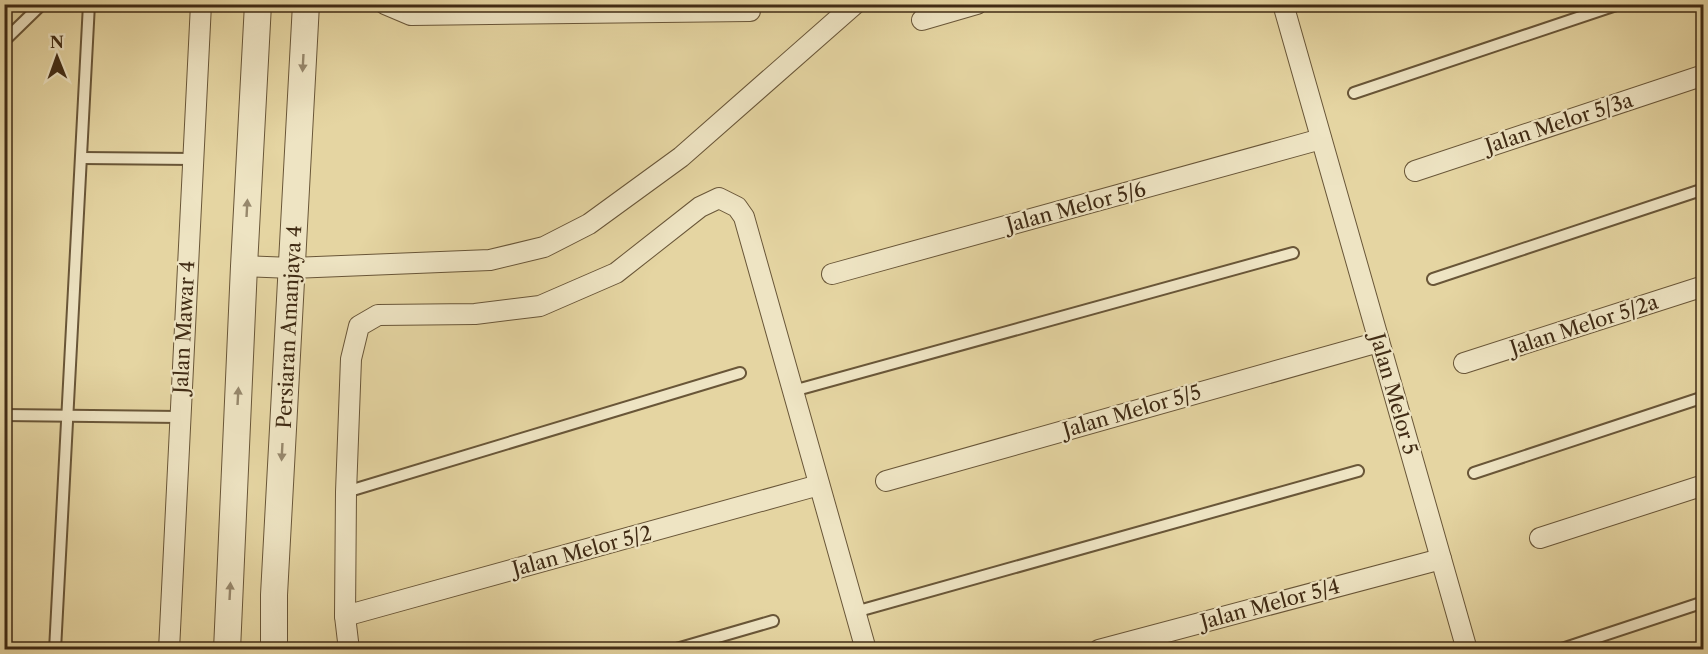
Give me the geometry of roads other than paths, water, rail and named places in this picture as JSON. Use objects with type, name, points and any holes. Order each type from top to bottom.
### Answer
[{"type":"street","name":"Jalan Mawar 4","points":[[169,650],[201,4]]},
{"type":"street","points":[[227,650],[258,4]]},
{"type":"street","name":"Persiaran Amanjaya 4","points":[[274,650],[274,595],[306,4]]},
{"type":"street","points":[[385,4],[411,15],[750,11]]},
{"type":"street","points":[[244,267],[292,268],[490,260],[544,247],[589,224],[681,157],[855,4]]},
{"type":"street","points":[[922,20],[978,4]]},
{"type":"street","name":"Jalan Melor 5","points":[[1283,4],[1467,650]]},
{"type":"street","name":"Jalan Melor 5/3a","points":[[1415,171],[1704,75]]},
{"type":"street","name":"Jalan Melor 5/6","points":[[832,274],[1321,140]]},
{"type":"street","points":[[349,650],[345,616],[346,492],[351,359],[359,326],[378,315],[475,314],[540,306],[616,273],[700,207],[719,198],[737,207],[744,218],[866,650]]},
{"type":"street","name":"Jalan Melor 5/2a","points":[[1464,363],[1704,286]]},
{"type":"street","name":"Jalan Melor 5/5","points":[[886,481],[1379,342]]},
{"type":"street","name":"Jalan Melor 5/2","points":[[345,616],[819,485]]},
{"type":"street","points":[[1540,538],[1704,485]]},
{"type":"street","name":"Jalan Melor 5/4","points":[[1099,650],[1441,559]]},
{"type":"lane","points":[[4,40],[42,4]]},
{"type":"lane","points":[[55,650],[89,4]]},
{"type":"lane","points":[[1353,93],[1619,4]]},
{"type":"lane","points":[[82,158],[194,159]]},
{"type":"lane","points":[[1433,279],[1704,189]]},
{"type":"lane","points":[[793,391],[1293,253]]},
{"type":"lane","points":[[346,492],[740,373]]},
{"type":"lane","points":[[1474,473],[1704,397]]},
{"type":"lane","points":[[4,415],[179,417]]},
{"type":"lane","points":[[855,612],[1358,471]]},
{"type":"lane","points":[[1559,650],[1704,602]]},
{"type":"lane","points":[[674,650],[773,621]]}]
